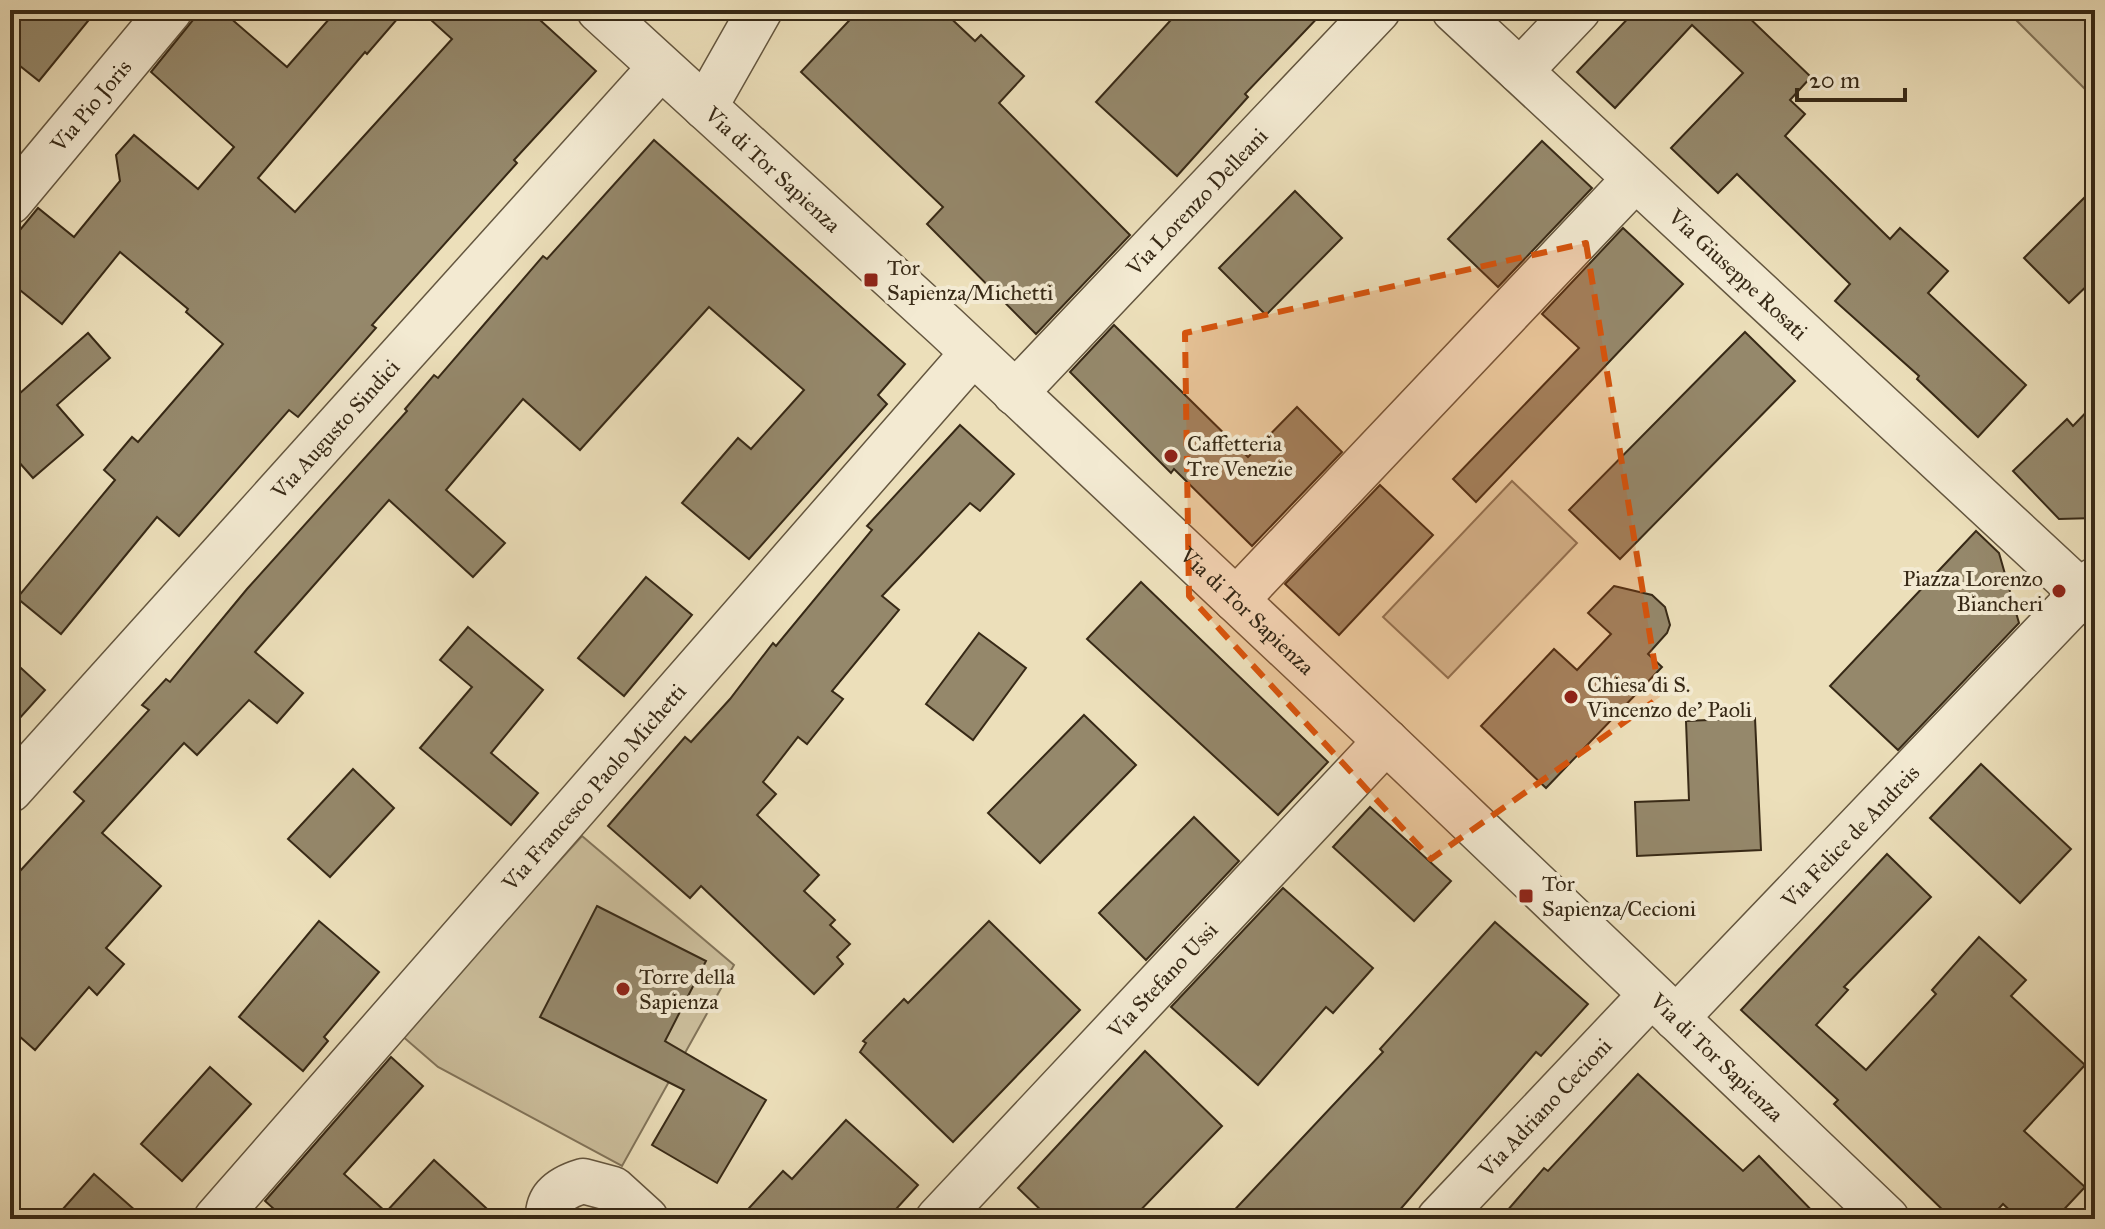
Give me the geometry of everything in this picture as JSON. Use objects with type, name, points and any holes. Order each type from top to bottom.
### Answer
[{"type":"street","name":"Via Pio Joris","points":[[10,202],[170,10]]},
{"type":"street","points":[[705,107],[760,10]]},
{"type":"street","name":"Via Lorenzo Delleani","points":[[1015,393],[1378,10]]},
{"type":"street","name":"Via Giuseppe Rosati","points":[[1454,10],[2021,537],[2091,593]]},
{"type":"street","points":[[1520,71],[1578,10]]},
{"type":"street","name":"Via di Tor Sapienza","points":[[607,13],[660,68],[973,353],[1386,741],[1887,1219]]},
{"type":"street","name":"Via Augusto Sindici","points":[[10,790],[660,68]]},
{"type":"street","points":[[1236,600],[1635,179]]},
{"type":"street","name":"Via Francesco Paolo Michetti","points":[[216,1219],[973,353]]},
{"type":"street","name":"Via Felice de Andreis","points":[[1664,1006],[2091,593]]},
{"type":"street","name":"Via Stefano Ussi","points":[[938,1219],[1386,741]]},
{"type":"street","name":"Via Adriano Cecioni","points":[[1439,1219],[1664,1006]]},
{"type":"street","points":[[550,1209],[570,1185],[594,1182],[613,1189],[646,1219]]},
{"type":"highlighted area","points":[[1586,243],[1660,697],[1431,859],[1189,596],[1185,333]]},
{"type":"shaded area","points":[[2006,10],[2095,10],[2095,99]]},
{"type":"shaded area","points":[[1512,481],[1577,543],[1448,678],[1383,617]]},
{"type":"shaded area","points":[[582,836],[734,965],[622,1166],[438,1067],[401,1035]]},
{"type":"building","points":[[20,10],[97,10],[39,81],[10,58],[10,23]]},
{"type":"building","points":[[201,10],[221,10],[287,67],[337,10],[405,10],[367,54],[365,52],[258,178],[295,212],[452,39],[420,10],[529,10],[596,71],[514,160],[517,163],[372,325],[376,328],[298,417],[289,410],[179,536],[157,517],[61,634],[17,598],[115,480],[104,470],[132,437],[138,442],[223,344],[186,312],[188,309],[120,252],[62,324],[10,282],[10,242],[38,208],[74,237],[120,181],[116,155],[134,135],[198,189],[234,147],[151,72]]},
{"type":"building","points":[[859,10],[942,10],[975,41],[981,35],[1024,76],[999,103],[1130,235],[1036,334],[927,224],[943,207],[801,72]]},
{"type":"building","points":[[1180,10],[1325,10],[1245,94],[1248,97],[1177,176],[1096,102]]},
{"type":"building","points":[[1636,10],[1741,10],[1811,77],[1790,100],[1805,114],[1785,136],[1890,239],[1900,228],[1948,271],[1928,293],[2026,385],[1978,437],[1917,379],[1919,376],[1835,301],[1850,284],[1737,174],[1718,193],[1671,148],[1743,73],[1692,25],[1615,108],[1577,72]]},
{"type":"building","points":[[654,140],[905,364],[878,395],[887,404],[749,559],[682,503],[738,438],[751,449],[804,390],[709,307],[580,450],[523,399],[446,490],[505,543],[473,577],[389,500],[255,652],[303,693],[277,723],[249,700],[197,755],[184,743],[102,833],[161,886],[106,948],[124,964],[97,995],[89,987],[35,1050],[10,1028],[10,882],[84,801],[74,792],[149,710],[142,705],[166,679],[170,682],[247,589],[407,411],[405,409],[434,375],[438,378],[543,256],[547,259]]},
{"type":"building","points":[[1542,141],[1592,188],[1498,287],[1448,239]]},
{"type":"building","points":[[2095,187],[2095,278],[2069,303],[2024,258]]},
{"type":"building","points":[[1295,191],[1342,238],[1266,315],[1219,268]]},
{"type":"building","points":[[1623,228],[1683,284],[1476,502],[1453,479],[1579,348],[1542,314]]},
{"type":"building","points":[[1114,325],[1248,457],[1297,407],[1342,452],[1252,546],[1174,469],[1171,473],[1070,372]]},
{"type":"building","points":[[1745,332],[1795,381],[1620,559],[1569,510]]},
{"type":"building","points":[[88,333],[110,358],[57,405],[83,435],[33,478],[10,452],[10,402]]},
{"type":"building","points":[[2095,403],[2095,518],[2059,519],[2013,471],[2067,419],[2073,426]]},
{"type":"building","points":[[960,425],[1014,474],[980,511],[970,503],[882,596],[899,610],[832,691],[843,699],[807,744],[798,737],[763,782],[776,794],[757,815],[819,875],[804,891],[835,920],[830,925],[850,944],[837,957],[843,964],[814,994],[701,886],[690,898],[608,826],[685,737],[691,742],[730,699],[773,643],[776,646],[872,530],[867,526]]},
{"type":"building","points":[[1380,485],[1433,535],[1339,635],[1285,584]]},
{"type":"building","points":[[1976,531],[1999,553],[2019,623],[1898,750],[1830,686]]},
{"type":"building","points":[[646,577],[692,615],[624,696],[578,658]]},
{"type":"building","points":[[1141,582],[1328,762],[1278,815],[1087,639]]},
{"type":"building","name":"Chiesa di S. Vincenzo de’ Paoli","points":[[1614,586],[1652,595],[1665,607],[1670,625],[1667,633],[1648,654],[1662,667],[1546,788],[1481,726],[1554,649],[1577,670],[1611,634],[1588,613]]},
{"type":"building","points":[[468,627],[543,690],[491,753],[538,793],[511,825],[420,748],[472,687],[440,660]]},
{"type":"building","points":[[979,633],[1026,668],[973,740],[926,704]]},
{"type":"building","points":[[10,658],[45,690],[10,729]]},
{"type":"building","points":[[1084,715],[1136,765],[1040,863],[988,813]]},
{"type":"building","points":[[1755,718],[1761,850],[1637,856],[1635,802],[1689,800],[1686,721]]},
{"type":"building","points":[[1981,764],[2071,849],[2020,903],[1930,818]]},
{"type":"building","points":[[353,769],[394,808],[330,877],[288,839]]},
{"type":"building","points":[[1370,807],[1451,881],[1414,921],[1333,847]]},
{"type":"building","points":[[1194,817],[1239,861],[1146,960],[1099,913]]},
{"type":"building","points":[[1887,854],[1931,897],[1844,987],[1848,990],[1816,1025],[1866,1070],[1936,994],[1932,990],[1979,937],[2026,980],[2011,996],[2085,1065],[2024,1131],[2085,1187],[2055,1219],[2019,1219],[2003,1204],[1989,1219],[1952,1219],[1834,1104],[1838,1100],[1741,1010]]},
{"type":"building","points":[[1283,888],[1373,968],[1333,1013],[1326,1007],[1258,1085],[1171,1007]]},
{"type":"building","name":"Torre della Sapienza","points":[[597,906],[706,961],[665,1041],[766,1100],[717,1183],[652,1145],[684,1090],[540,1017]]},
{"type":"building","points":[[319,921],[379,972],[324,1037],[328,1041],[303,1071],[239,1017]]},
{"type":"building","points":[[989,921],[1080,1010],[953,1142],[860,1052],[866,1043],[863,1041],[904,999],[908,1003]]},
{"type":"building","points":[[1495,922],[1588,1004],[1541,1056],[1536,1052],[1392,1219],[1226,1219],[1383,1052],[1380,1049]]},
{"type":"building","points":[[1145,1051],[1222,1126],[1132,1219],[1050,1219],[1018,1188]]},
{"type":"building","points":[[391,1057],[423,1086],[344,1174],[386,1212],[434,1160],[498,1219],[285,1219],[265,1201]]},
{"type":"building","points":[[210,1067],[251,1104],[182,1181],[141,1144]]},
{"type":"building","points":[[1638,1074],[1743,1171],[1759,1156],[1820,1219],[1500,1219],[1544,1168],[1548,1171]]},
{"type":"building","points":[[846,1120],[918,1185],[887,1219],[739,1219],[783,1171],[792,1179]]},
{"type":"building","points":[[94,1174],[145,1219],[54,1219]]},
{"type":"place","name":"Tor Sapienza/Michetti","points":[[871,280]]},
{"type":"place","name":"Caffetteria Tre Venezie","points":[[1171,456]]},
{"type":"place","name":"Piazza Lorenzo Biancheri","points":[[2059,591]]},
{"type":"place","name":"Chiesa di S. Vincenzo de’ Paoli","points":[[1571,697]]},
{"type":"place","name":"Tor Sapienza/Cecioni","points":[[1526,896]]},
{"type":"place","name":"Torre della Sapienza","points":[[623,989]]}]
